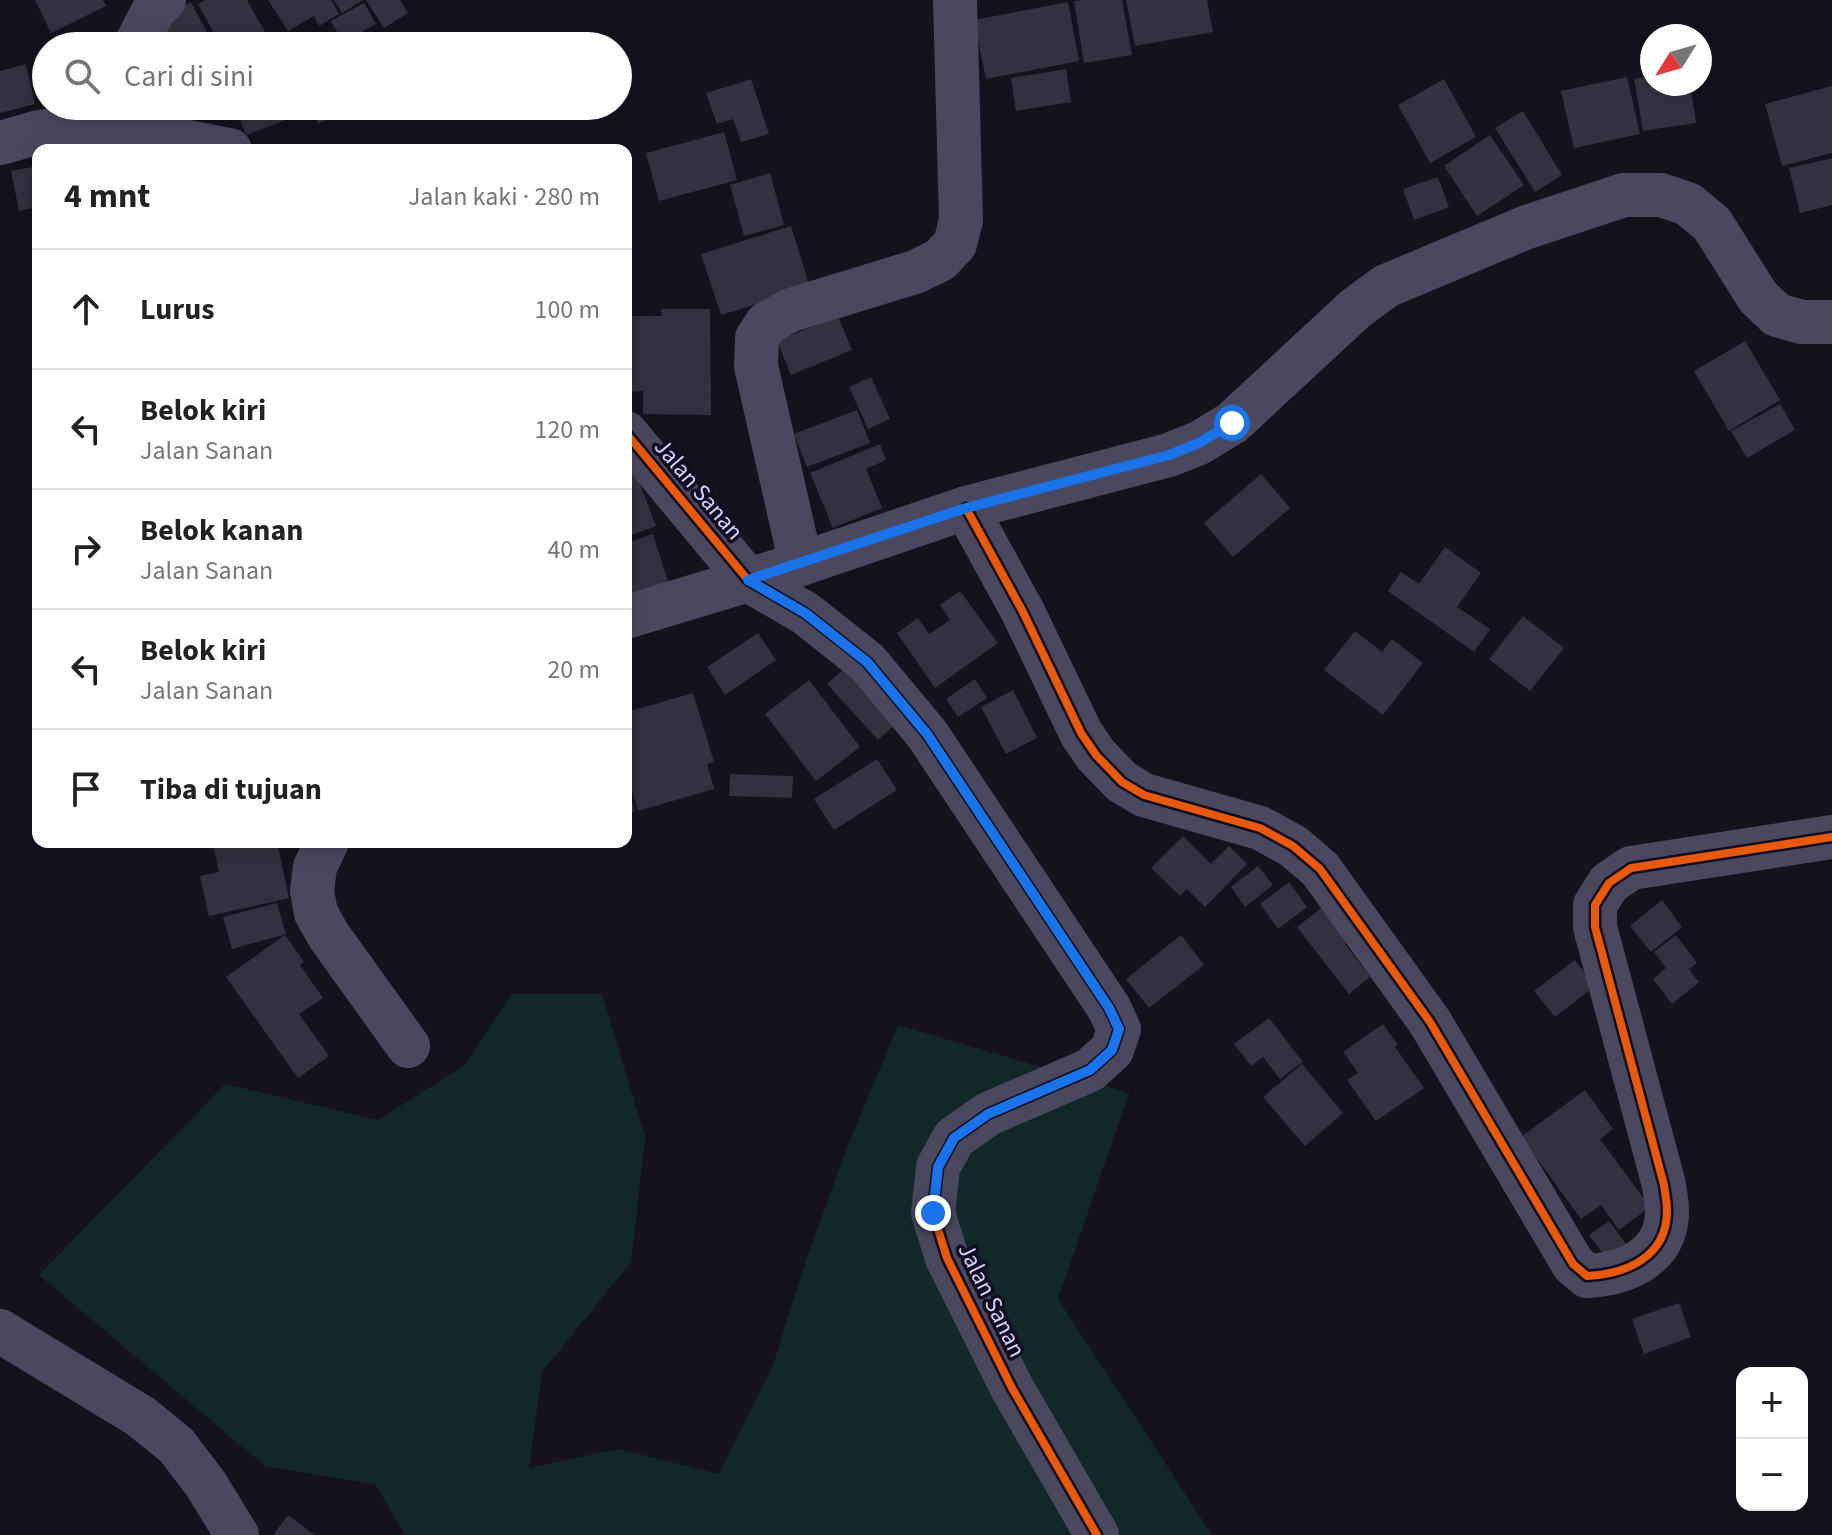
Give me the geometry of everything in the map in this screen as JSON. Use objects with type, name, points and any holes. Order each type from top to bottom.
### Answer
[{"type":"street","points":[[142,32],[153,11],[164,0]]},
{"type":"street","points":[[801,564],[756,366],[757,338],[767,323],[791,310],[915,272],[940,260],[955,244],[961,220],[955,0]]},
{"type":"street","points":[[0,143],[81,120]]},
{"type":"street","points":[[118,120],[208,144]]},
{"type":"street","points":[[632,615],[801,564],[966,508],[1169,455],[1199,443],[1232,423],[1355,309],[1386,286],[1527,227],[1624,195],[1661,195],[1688,204],[1712,224],[1758,297],[1777,315],[1802,322],[1832,322]]},
{"type":"street","name":"Jalan Sanan","points":[[632,440],[748,580],[805,613],[867,662],[927,734],[1109,1008],[1119,1029],[1112,1050],[1090,1070],[988,1114],[954,1138],[938,1167],[933,1213],[947,1258],[999,1362],[1097,1535]]},
{"type":"street","points":[[966,508],[1023,612],[1081,733],[1096,755],[1122,782],[1144,795],[1260,828],[1293,846],[1320,869],[1430,1022],[1573,1264],[1587,1276],[1608,1275],[1650,1255],[1664,1232],[1667,1211],[1664,1185],[1595,927],[1595,905],[1609,883],[1631,868],[1832,837]]},
{"type":"street","points":[[324,848],[315,867],[312,891],[316,913],[408,1046]]},
{"type":"street","points":[[0,1331],[140,1416],[176,1445],[205,1483],[237,1535]]},
{"type":"green space","points":[[512,994],[602,994],[645,1136],[631,1262],[542,1372],[529,1468],[618,1449],[719,1474],[772,1368],[806,1260],[848,1145],[898,1025],[1129,1093],[1058,1299],[1212,1535],[405,1535],[375,1484],[265,1466],[39,1275],[225,1084],[378,1120],[465,1065]]},
{"type":"building","points":[[35,0],[103,0],[106,6],[51,32]]},
{"type":"building","points":[[205,0],[247,0],[265,32],[213,32],[198,4]]},
{"type":"building","points":[[268,0],[331,0],[339,14],[319,26],[314,16],[288,31]]},
{"type":"building","points":[[334,0],[363,0],[342,13]]},
{"type":"building","points":[[366,0],[400,0],[408,13],[384,28]]},
{"type":"building","points":[[1122,0],[1132,55],[1084,63],[1074,1]]},
{"type":"building","points":[[1126,0],[1207,0],[1213,32],[1135,46]]},
{"type":"building","points":[[191,2],[207,32],[153,32],[149,25]]},
{"type":"building","points":[[1068,2],[1079,61],[986,79],[974,20]]},
{"type":"building","points":[[364,3],[376,24],[361,32],[337,32],[331,21]]},
{"type":"building","points":[[26,64],[32,105],[0,113],[0,71]]},
{"type":"building","points":[[1066,69],[1071,102],[1016,111],[1011,78]]},
{"type":"building","points":[[1627,77],[1640,134],[1574,148],[1561,91]]},
{"type":"building","points":[[1640,78],[1640,96],[1692,96],[1696,123],[1643,131],[1634,79]]},
{"type":"building","points":[[751,79],[769,134],[741,142],[733,119],[717,124],[706,93]]},
{"type":"building","points":[[1444,79],[1476,137],[1430,163],[1398,105]]},
{"type":"building","points":[[1832,86],[1832,153],[1782,166],[1765,104]]},
{"type":"building","points":[[1523,111],[1562,175],[1535,192],[1495,128]]},
{"type":"building","points":[[240,120],[285,120],[246,135]]},
{"type":"building","points":[[724,132],[737,180],[659,201],[646,153]]},
{"type":"building","points":[[1490,135],[1524,185],[1477,216],[1444,166]]},
{"type":"building","points":[[1832,158],[1832,205],[1800,213],[1789,168]]},
{"type":"building","points":[[32,167],[32,208],[19,211],[11,171]]},
{"type":"building","points":[[770,173],[784,225],[744,236],[730,185]]},
{"type":"building","points":[[1438,177],[1449,207],[1414,220],[1403,189]]},
{"type":"building","points":[[791,226],[814,300],[773,299],[721,315],[701,254]]},
{"type":"building","points":[[661,309],[710,309],[711,415],[643,414],[643,391],[632,392],[632,316],[662,316]]},
{"type":"building","points":[[838,316],[852,350],[791,375],[777,341]]},
{"type":"building","points":[[1745,341],[1780,400],[1729,431],[1694,371]]},
{"type":"building","points":[[871,377],[890,419],[868,429],[849,387]]},
{"type":"building","points":[[1780,404],[1795,430],[1747,458],[1731,431]]},
{"type":"building","points":[[857,410],[870,443],[807,467],[794,434]]},
{"type":"building","points":[[880,444],[886,460],[866,469],[882,508],[833,528],[810,473]]},
{"type":"building","points":[[632,463],[656,526],[632,535]]},
{"type":"building","points":[[1261,474],[1290,508],[1233,557],[1204,523]]},
{"type":"building","points":[[653,534],[669,585],[632,597],[632,541]]},
{"type":"building","points":[[1445,547],[1481,573],[1457,607],[1490,629],[1474,652],[1388,591],[1401,572],[1419,584]]},
{"type":"building","points":[[960,591],[998,643],[935,688],[897,633],[918,618],[929,634],[950,620],[940,605]]},
{"type":"building","points":[[1523,616],[1564,648],[1530,691],[1489,659]]},
{"type":"building","points":[[1355,631],[1382,652],[1392,639],[1423,663],[1383,715],[1324,670]]},
{"type":"building","points":[[758,633],[776,660],[725,695],[707,667]]},
{"type":"building","points":[[855,659],[905,715],[878,740],[827,684]]},
{"type":"building","points":[[975,679],[987,698],[958,717],[946,699]]},
{"type":"building","points":[[809,680],[860,747],[816,781],[765,714]]},
{"type":"building","points":[[1013,690],[1037,738],[1006,754],[981,707]]},
{"type":"building","points":[[693,693],[714,762],[707,764],[714,789],[638,811],[632,790],[632,711]]},
{"type":"building","points":[[877,759],[897,790],[834,830],[814,799]]},
{"type":"building","points":[[730,774],[793,776],[792,798],[729,796]]},
{"type":"building","points":[[1183,836],[1211,864],[1229,846],[1247,864],[1205,907],[1187,889],[1180,896],[1151,868]]},
{"type":"building","points":[[214,848],[278,848],[289,898],[209,916],[200,876],[219,872]]},
{"type":"building","points":[[1258,866],[1273,885],[1245,907],[1231,887]]},
{"type":"building","points":[[1289,882],[1307,907],[1278,929],[1260,904]]},
{"type":"building","points":[[1333,899],[1359,932],[1345,944],[1370,977],[1349,994],[1297,927]]},
{"type":"building","points":[[1662,900],[1682,927],[1651,952],[1630,926]]},
{"type":"building","points":[[277,903],[286,934],[232,949],[223,917]]},
{"type":"building","points":[[285,935],[304,962],[300,965],[323,998],[299,1014],[329,1056],[298,1078],[226,977]]},
{"type":"building","points":[[1181,935],[1204,965],[1149,1008],[1126,979]]},
{"type":"building","points":[[1676,935],[1697,963],[1689,969],[1699,982],[1672,1004],[1653,979],[1666,968],[1654,952]]},
{"type":"building","points":[[1575,960],[1595,986],[1555,1017],[1534,991]]},
{"type":"building","points":[[1269,1018],[1303,1062],[1280,1079],[1263,1057],[1251,1066],[1234,1044]]},
{"type":"building","points":[[1383,1024],[1424,1088],[1376,1121],[1347,1080],[1358,1073],[1343,1052]]},
{"type":"building","points":[[1302,1064],[1343,1113],[1305,1146],[1263,1097]]},
{"type":"building","points":[[1585,1090],[1613,1129],[1600,1139],[1650,1207],[1619,1230],[1601,1205],[1581,1219],[1521,1137]]},
{"type":"building","points":[[1609,1221],[1627,1245],[1607,1259],[1589,1235]]},
{"type":"building","points":[[1679,1303],[1691,1337],[1644,1354],[1632,1319]]},
{"type":"building","points":[[288,1515],[315,1535],[273,1535]]},
{"type":"cycle path","points":[[632,440],[748,580],[805,613],[867,662],[927,734],[1109,1008],[1119,1029],[1112,1050],[1090,1070],[988,1114],[954,1138],[938,1167],[933,1213],[947,1258],[1012,1388],[1097,1535]]},
{"type":"cycle path","points":[[966,508],[1023,612],[1081,733],[1096,755],[1122,782],[1144,795],[1260,828],[1293,846],[1320,869],[1430,1022],[1573,1264],[1587,1276],[1616,1271],[1642,1260],[1660,1240],[1667,1211],[1664,1185],[1595,927],[1595,905],[1609,883],[1631,868],[1832,837]]},
{"type":"route","points":[[933,1213],[938,1167],[954,1138],[988,1114],[1090,1070],[1112,1050],[1119,1029],[1109,1008],[927,734],[867,662],[805,613],[748,580],[966,508],[1169,455],[1199,443],[1232,423]]}]
